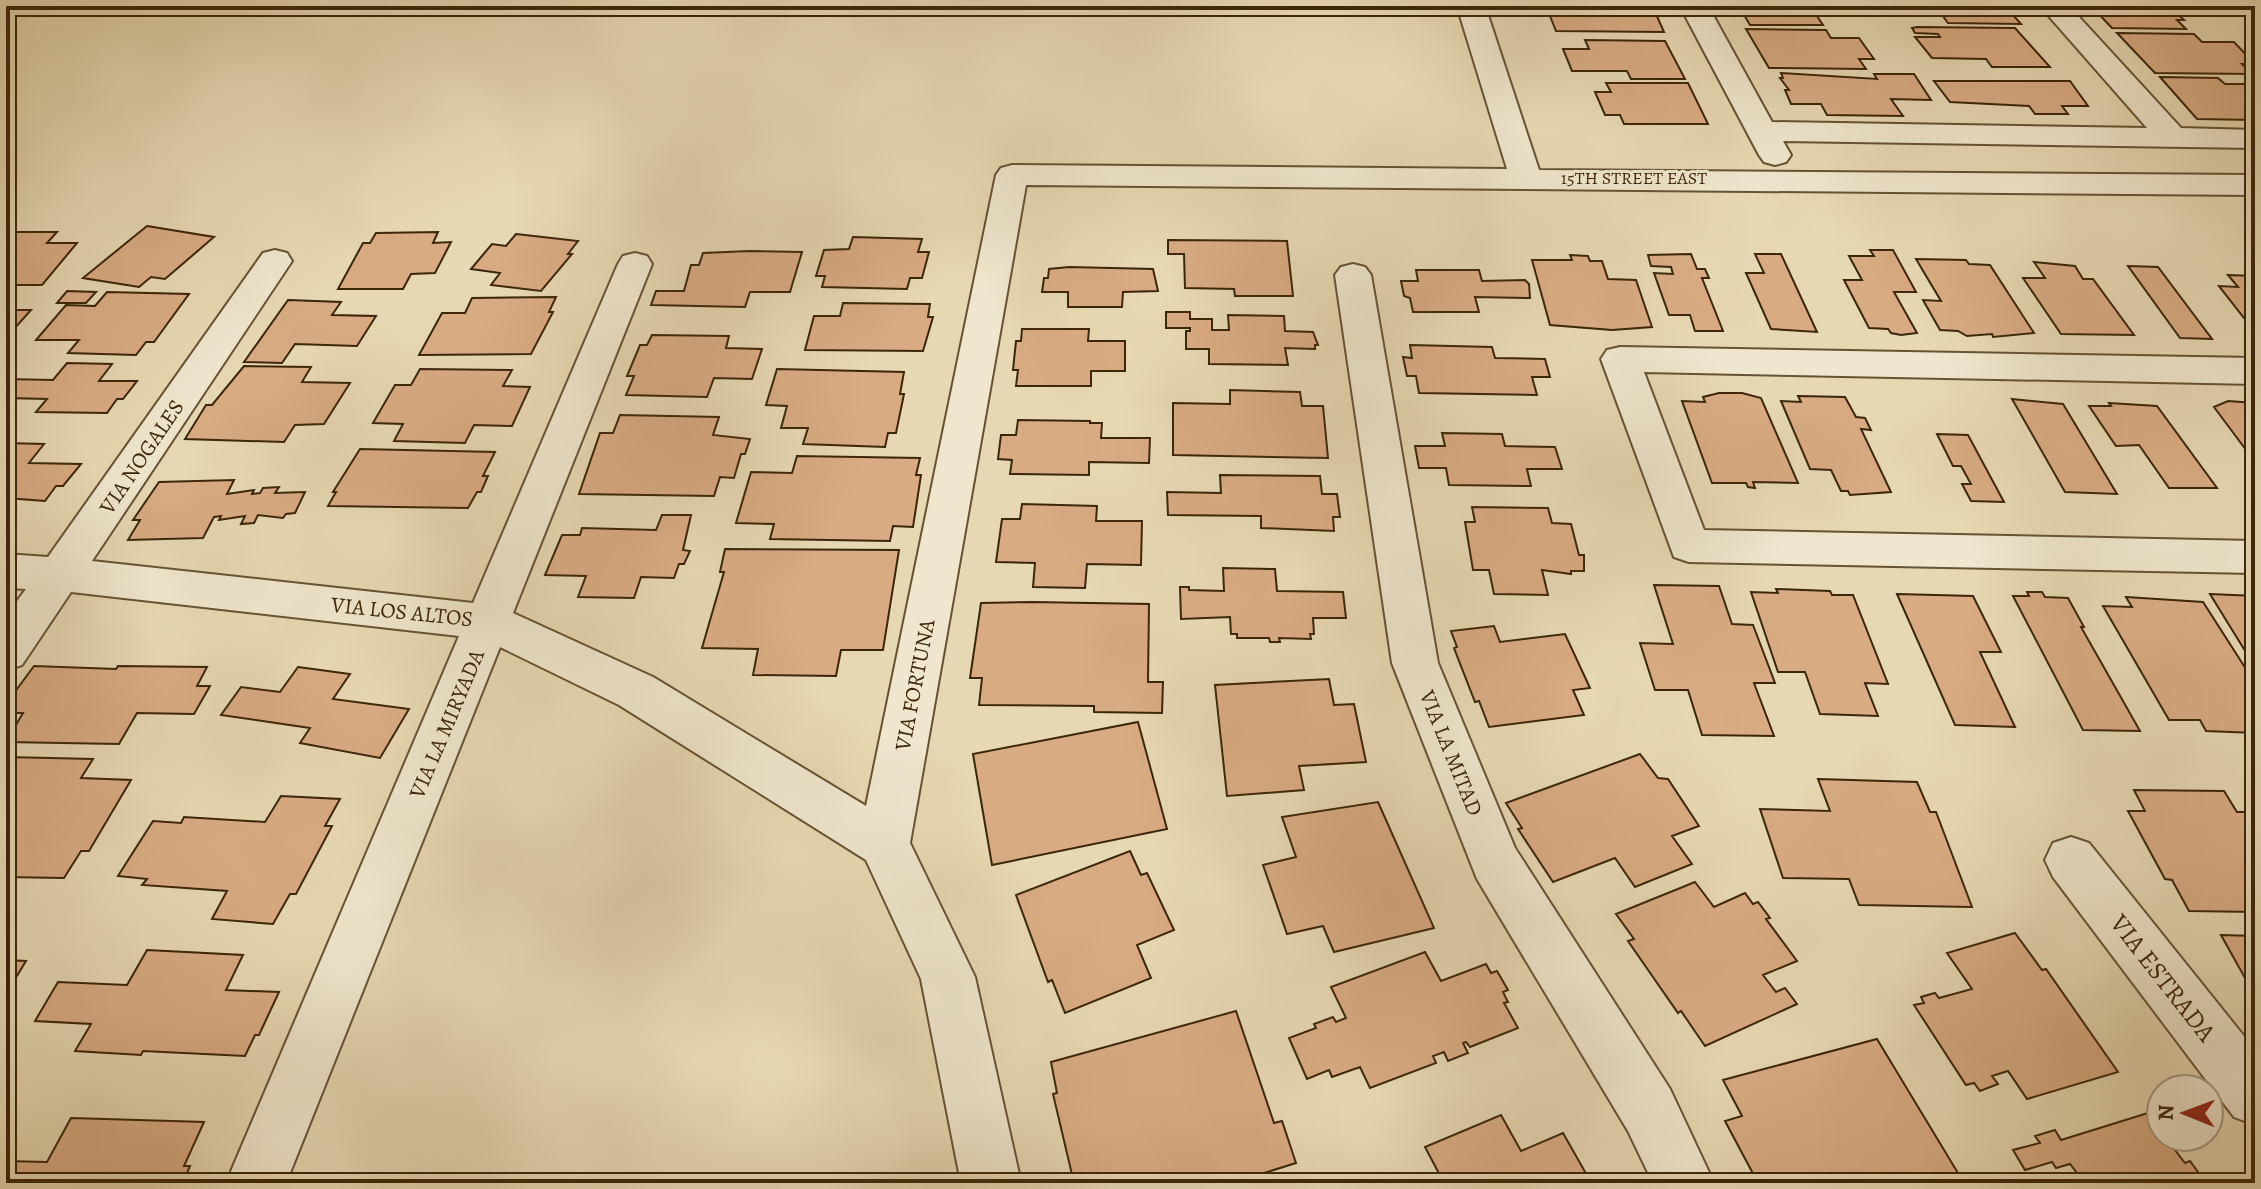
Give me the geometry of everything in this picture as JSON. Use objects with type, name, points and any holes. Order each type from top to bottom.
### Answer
[{"type":"street","points":[[1471,6],[1526,178]]},
{"type":"street","points":[[1694,6],[1787,179]]},
{"type":"street","points":[[2054,6],[2173,138]]},
{"type":"street","points":[[1762,131],[2255,139]]},
{"type":"street","name":"15TH STREET EAST","points":[[1012,175],[2255,185]]},
{"type":"street","name":"VIA FORTUNA","points":[[884,844],[1012,175]]},
{"type":"street","name":"VIA NOGALES","points":[[6,652],[275,261]]},
{"type":"street","name":"VIA LA MIRYADA","points":[[256,1183],[635,264]]},
{"type":"street","name":"VIA LA MITAD","points":[[1353,275],[1415,663],[1495,862],[1649,1110],[1684,1183]]},
{"type":"street","points":[[2255,371],[1620,359],[1689,546],[2255,557]]},
{"type":"street","name":"VIA LOS ALTOS","points":[[6,571],[62,574],[489,622],[636,691],[884,844]]},
{"type":"street","points":[[884,844],[948,977],[991,1183]]},
{"type":"street","name":"VIA ESTRADA","points":[[2071,860],[2255,1096]]},
{"type":"building","points":[[1546,6],[1637,6],[1640,12],[1656,14],[1664,32],[1556,31]]},
{"type":"building","points":[[1739,6],[1817,6],[1824,16],[1817,16],[1823,25],[1750,25]]},
{"type":"building","points":[[1907,6],[2005,6],[2021,24],[1948,23],[1942,15],[1913,15]]},
{"type":"building","points":[[2091,6],[2169,6],[2184,20],[2177,20],[2186,29],[2112,28]]},
{"type":"building","points":[[1912,28],[2015,28],[2050,67],[1992,67],[1986,59],[1932,58],[1915,37],[1940,37],[1938,34],[1915,33]]},
{"type":"building","points":[[1746,29],[1826,30],[1831,38],[1859,38],[1874,59],[1859,59],[1866,69],[1769,68]]},
{"type":"building","points":[[2117,33],[2194,34],[2202,42],[2234,42],[2255,64],[2242,64],[2252,74],[2155,73]]},
{"type":"building","points":[[1585,40],[1665,41],[1685,79],[1631,79],[1627,71],[1572,71],[1563,49],[1589,49]]},
{"type":"building","points":[[1781,73],[1877,79],[1874,74],[1914,74],[1931,100],[1891,99],[1903,116],[1827,115],[1821,104],[1791,104],[1785,90],[1789,90],[1780,78],[1783,78]]},
{"type":"building","points":[[2160,77],[2218,78],[2225,84],[2255,84],[2255,120],[2197,119]]},
{"type":"building","points":[[1934,81],[2070,81],[2088,106],[2062,106],[2068,114],[2035,114],[2029,106],[1950,102]]},
{"type":"building","points":[[1606,83],[1688,83],[1708,124],[1624,124],[1620,115],[1605,115],[1595,92],[1611,92]]},
{"type":"building","points":[[147,226],[214,237],[165,279],[151,277],[139,287],[83,278]]},
{"type":"building","points":[[6,232],[57,232],[47,243],[77,243],[42,285],[6,285]]},
{"type":"building","points":[[438,232],[433,243],[451,242],[435,273],[411,274],[403,289],[338,289],[363,243],[370,243],[376,233]]},
{"type":"building","points":[[516,234],[578,241],[568,254],[572,254],[541,291],[491,285],[500,273],[471,269],[492,244],[506,246]]},
{"type":"building","points":[[853,237],[922,239],[918,252],[929,252],[922,278],[910,278],[907,289],[822,287],[825,276],[816,276],[824,250],[849,249]]},
{"type":"building","points":[[1168,240],[1287,241],[1293,296],[1235,296],[1234,289],[1185,288],[1184,254],[1168,254]]},
{"type":"building","points":[[1870,250],[1893,250],[1916,292],[1894,292],[1917,333],[1901,335],[1888,329],[1869,328],[1844,280],[1862,280],[1849,256],[1874,256]]},
{"type":"building","points":[[802,252],[790,292],[750,292],[745,307],[651,305],[656,291],[684,291],[691,265],[699,265],[703,253]]},
{"type":"building","points":[[1691,254],[1697,269],[1705,269],[1709,278],[1702,278],[1723,331],[1695,331],[1690,315],[1669,315],[1654,273],[1673,274],[1671,267],[1651,266],[1648,255]]},
{"type":"building","points":[[1755,254],[1781,254],[1817,332],[1771,329],[1746,273],[1764,273]]},
{"type":"building","points":[[1570,255],[1602,261],[1608,279],[1636,280],[1652,327],[1612,330],[1550,325],[1532,260],[1572,260]]},
{"type":"building","points":[[1916,259],[1966,260],[1969,264],[1990,265],[2034,333],[1993,337],[1992,334],[1967,336],[1958,331],[1940,330],[1923,300],[1941,301]]},
{"type":"building","points":[[2034,262],[2075,266],[2083,279],[2093,279],[2134,335],[2061,334],[2023,278],[2045,278]]},
{"type":"building","points":[[2128,266],[2158,267],[2212,339],[2180,338]]},
{"type":"building","points":[[1049,269],[1153,269],[1158,291],[1123,292],[1122,307],[1068,307],[1068,292],[1042,292]]},
{"type":"building","points":[[1416,270],[1479,270],[1482,281],[1525,280],[1529,284],[1530,298],[1475,297],[1479,312],[1413,312],[1410,298],[1404,296],[1401,281],[1418,281]]},
{"type":"building","points":[[2228,275],[2255,276],[2255,332],[2219,286],[2238,287]]},
{"type":"building","points":[[67,291],[96,292],[86,303],[57,303]]},
{"type":"building","points":[[107,292],[189,294],[154,342],[146,342],[136,355],[68,353],[79,340],[36,340],[66,305],[95,306]]},
{"type":"building","points":[[556,297],[549,312],[553,312],[531,354],[419,355],[442,313],[465,313],[472,298]]},
{"type":"building","points":[[288,300],[341,302],[332,315],[376,316],[357,346],[295,344],[282,363],[244,362]]},
{"type":"building","points":[[843,303],[930,304],[928,317],[933,317],[923,351],[805,350],[814,316],[840,316]]},
{"type":"building","points":[[6,310],[31,310],[6,338]]},
{"type":"building","points":[[1166,312],[1190,312],[1190,319],[1212,319],[1212,330],[1229,330],[1228,315],[1284,316],[1285,331],[1313,332],[1318,345],[1315,349],[1285,348],[1288,365],[1209,364],[1209,349],[1186,349],[1186,331],[1190,328],[1166,328]]},
{"type":"building","points":[[1022,329],[1089,329],[1088,341],[1125,341],[1125,371],[1091,371],[1091,386],[1016,386],[1018,370],[1013,370],[1016,341],[1021,341]]},
{"type":"building","points":[[652,335],[729,336],[726,348],[762,349],[752,379],[714,378],[707,397],[626,395],[634,376],[627,376],[640,345],[647,345]]},
{"type":"building","points":[[1410,345],[1492,347],[1495,358],[1545,359],[1550,377],[1532,377],[1537,395],[1419,393],[1416,376],[1407,376],[1403,357],[1412,358]]},
{"type":"building","points":[[67,363],[112,364],[99,381],[137,381],[107,413],[36,412],[47,399],[6,398],[7,379],[53,380]]},
{"type":"building","points":[[244,366],[311,367],[302,382],[350,383],[324,424],[295,425],[284,442],[185,439],[206,405],[212,405]]},
{"type":"building","points":[[420,369],[512,370],[503,386],[530,387],[512,426],[474,425],[465,443],[394,441],[403,424],[373,423],[395,385],[411,385]]},
{"type":"building","points":[[777,369],[904,372],[900,394],[904,394],[896,433],[888,433],[885,447],[803,444],[808,428],[781,428],[787,406],[766,405]]},
{"type":"building","points":[[1230,390],[1300,392],[1302,406],[1323,406],[1328,458],[1173,455],[1173,403],[1230,404]]},
{"type":"building","points":[[1742,393],[1761,398],[1798,483],[1753,482],[1755,488],[1748,487],[1746,483],[1712,483],[1682,401],[1705,402],[1703,397]]},
{"type":"building","points":[[1798,396],[1845,397],[1856,417],[1865,418],[1871,430],[1861,429],[1891,492],[1850,495],[1848,491],[1841,491],[1831,470],[1810,469],[1781,401],[1801,402]]},
{"type":"building","points":[[2012,399],[2063,404],[2117,494],[2065,492]]},
{"type":"building","points":[[2228,401],[2255,403],[2255,462],[2214,407]]},
{"type":"building","points":[[2109,403],[2157,406],[2217,488],[2169,488],[2139,445],[2116,446],[2089,406],[2111,406]]},
{"type":"building","points":[[620,415],[719,417],[713,435],[750,439],[745,454],[741,454],[734,478],[720,477],[714,496],[579,494],[600,433],[613,433]]},
{"type":"building","points":[[1018,420],[1090,421],[1102,423],[1101,438],[1150,438],[1149,463],[1089,462],[1089,475],[1010,474],[1012,460],[998,459],[1001,435],[1016,435]]},
{"type":"building","points":[[1442,433],[1502,434],[1505,446],[1555,447],[1562,469],[1527,469],[1531,486],[1449,485],[1446,468],[1419,468],[1415,446],[1445,446]]},
{"type":"building","points":[[1937,434],[1968,435],[2004,502],[1971,501],[1962,484],[1971,484],[1961,466],[1953,466]]},
{"type":"building","points":[[6,443],[44,444],[29,463],[81,464],[63,486],[56,486],[45,501],[6,498]]},
{"type":"building","points":[[360,449],[495,452],[483,476],[488,476],[481,492],[477,492],[468,508],[328,506],[336,492],[333,492]]},
{"type":"building","points":[[797,456],[920,458],[916,475],[921,475],[913,527],[893,526],[890,541],[770,539],[774,524],[736,523],[751,472],[792,473]]},
{"type":"building","points":[[1220,475],[1320,476],[1322,494],[1337,494],[1340,517],[1333,517],[1334,531],[1261,528],[1261,516],[1168,515],[1167,492],[1221,493]]},
{"type":"building","points":[[234,480],[227,494],[254,490],[252,494],[260,493],[263,488],[279,487],[275,493],[305,492],[295,513],[286,514],[283,518],[258,515],[254,523],[241,524],[245,516],[219,520],[221,516],[214,517],[203,538],[128,540],[140,520],[133,520],[159,482]]},
{"type":"building","points":[[1022,504],[1097,506],[1096,521],[1142,521],[1141,565],[1087,564],[1085,588],[1033,587],[1035,563],[996,562],[1002,519],[1020,519]]},
{"type":"building","points":[[1472,507],[1548,508],[1552,523],[1571,524],[1579,555],[1584,555],[1584,571],[1571,571],[1571,574],[1542,570],[1548,595],[1494,594],[1489,570],[1473,570],[1465,522],[1475,522]]},
{"type":"building","points":[[662,515],[691,515],[683,550],[690,551],[684,564],[679,564],[674,578],[641,577],[634,598],[578,597],[586,576],[545,575],[562,535],[580,535],[582,528],[656,530]]},
{"type":"building","points":[[725,549],[899,550],[883,650],[841,650],[836,676],[753,675],[758,649],[702,648],[724,572],[720,572]]},
{"type":"building","points":[[1223,568],[1275,569],[1277,591],[1343,592],[1346,618],[1313,618],[1314,634],[1310,634],[1311,639],[1279,638],[1280,642],[1270,642],[1269,638],[1237,638],[1237,634],[1231,634],[1230,617],[1181,619],[1180,587],[1224,591]]},
{"type":"building","points":[[1654,585],[1719,586],[1732,624],[1753,625],[1775,683],[1754,683],[1774,736],[1702,735],[1688,690],[1655,690],[1640,643],[1673,644]]},
{"type":"building","points":[[1776,589],[1853,595],[1888,684],[1865,683],[1878,716],[1820,714],[1805,672],[1778,672],[1751,592],[1778,593]]},
{"type":"building","points":[[2027,592],[2068,598],[2140,731],[2083,730],[2013,596],[2029,596]]},
{"type":"building","points":[[1897,594],[1973,596],[2001,652],[1980,652],[2015,727],[1955,725]]},
{"type":"building","points":[[2210,594],[2255,596],[2255,667]]},
{"type":"building","points":[[2126,597],[2203,602],[2255,683],[2255,715],[2252,714],[2255,733],[2206,731],[2200,720],[2169,720],[2103,606],[2132,607]]},
{"type":"building","points":[[981,603],[1149,604],[1148,682],[1163,682],[1162,713],[1094,712],[1094,706],[979,705],[982,678],[970,678]]},
{"type":"building","points":[[1494,626],[1500,642],[1565,634],[1590,688],[1573,690],[1584,715],[1489,727],[1479,701],[1475,702],[1454,648],[1457,647],[1451,631]]},
{"type":"building","points":[[34,666],[116,669],[118,666],[207,667],[197,686],[210,686],[194,714],[137,713],[119,744],[6,742],[23,713],[6,713],[6,704]]},
{"type":"building","points":[[298,667],[350,674],[333,699],[409,709],[380,758],[300,743],[310,728],[221,715],[241,687],[280,692]]},
{"type":"building","points":[[1329,679],[1334,705],[1354,704],[1366,762],[1299,766],[1304,790],[1227,796],[1215,685]]},
{"type":"building","points":[[1138,722],[1167,829],[992,865],[973,754]]},
{"type":"building","points":[[1640,754],[1658,778],[1668,779],[1699,826],[1672,836],[1692,864],[1635,887],[1615,858],[1553,882],[1518,829],[1522,828],[1506,803]]},
{"type":"building","points":[[6,757],[93,759],[81,778],[131,780],[89,851],[81,851],[64,878],[6,877]]},
{"type":"building","points":[[1818,779],[1917,782],[1930,812],[1936,812],[1972,907],[1859,905],[1849,879],[1783,878],[1760,809],[1830,811]]},
{"type":"building","points":[[2134,790],[2224,791],[2237,812],[2255,812],[2255,912],[2189,911],[2172,880],[2165,879],[2128,811],[2145,811]]},
{"type":"building","points":[[281,796],[340,799],[325,826],[332,826],[296,894],[290,894],[273,924],[212,919],[227,891],[142,885],[147,879],[118,876],[153,821],[181,823],[184,817],[265,822]]},
{"type":"building","points":[[1378,802],[1434,928],[1334,952],[1323,926],[1287,934],[1263,865],[1296,857],[1282,817]]},
{"type":"building","points":[[1130,851],[1141,875],[1147,873],[1174,930],[1137,945],[1151,978],[1065,1013],[1052,980],[1048,982],[1016,895]]},
{"type":"building","points":[[1695,882],[1714,907],[1745,893],[1753,904],[1758,902],[1770,918],[1766,919],[1797,961],[1763,975],[1776,992],[1785,988],[1797,1004],[1705,1046],[1628,941],[1634,939],[1616,914]]},
{"type":"building","points":[[2015,933],[2042,970],[2046,969],[2118,1072],[2027,1099],[2008,1071],[1992,1076],[1998,1084],[1980,1091],[1974,1083],[1966,1085],[1914,1005],[1924,1003],[1921,997],[1935,993],[1939,998],[1972,989],[1947,953]]},
{"type":"building","points":[[2221,935],[2255,936],[2255,996]]},
{"type":"building","points":[[147,950],[243,955],[226,990],[279,992],[259,1035],[255,1035],[245,1056],[75,1051],[91,1024],[35,1021],[58,982],[127,985]]},
{"type":"building","points":[[1425,952],[1441,981],[1486,964],[1491,973],[1497,971],[1508,990],[1503,992],[1508,1002],[1504,1003],[1518,1028],[1470,1047],[1463,1043],[1468,1053],[1448,1061],[1444,1052],[1433,1056],[1436,1063],[1370,1088],[1360,1067],[1332,1077],[1329,1070],[1307,1079],[1289,1038],[1316,1028],[1314,1024],[1333,1017],[1336,1022],[1346,1018],[1331,987]]},
{"type":"building","points":[[6,960],[26,961],[6,994]]},
{"type":"building","points":[[1236,1011],[1274,1123],[1282,1121],[1296,1163],[1232,1183],[1074,1183],[1053,1094],[1057,1093],[1051,1062]]},
{"type":"building","points":[[1877,1039],[1964,1183],[1758,1183],[1725,1121],[1742,1116],[1723,1080]]},
{"type":"building","points":[[2145,1114],[2145,1153],[2177,1153],[2185,1163],[2190,1161],[2206,1183],[2078,1183],[2083,1181],[2070,1164],[2056,1168],[2052,1162],[2025,1170],[2013,1150],[2040,1143],[2035,1136],[2055,1130],[2061,1140]]},
{"type":"building","points":[[1501,1115],[1521,1151],[1563,1133],[1588,1177],[1576,1183],[1444,1183],[1425,1147]]},
{"type":"building","points":[[71,1118],[204,1122],[184,1166],[190,1166],[183,1183],[6,1183],[6,1161],[47,1162]]}]
